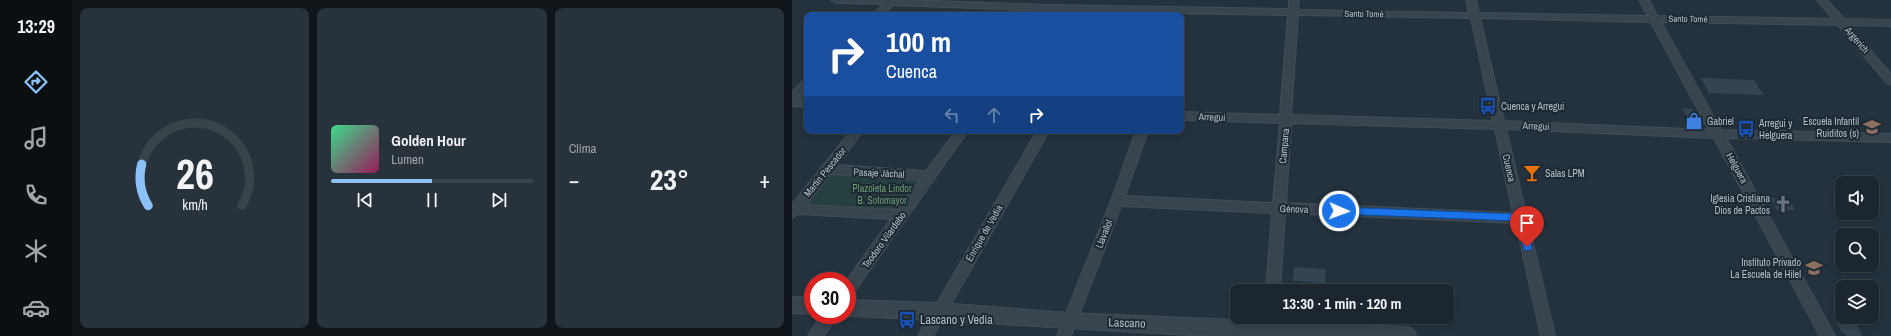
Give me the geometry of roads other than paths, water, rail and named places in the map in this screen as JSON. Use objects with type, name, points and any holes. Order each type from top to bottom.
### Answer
[{"type":"street","name":"Santo Tomé","points":[[836,0],[1155,12]]},
{"type":"street","points":[[1181,12],[1185,0]]},
{"type":"street","name":"Campana","points":[[1274,284],[1294,0]]},
{"type":"street","name":"Cuenca","points":[[1471,0],[1498,125],[1548,336]]},
{"type":"street","name":"Helguera","points":[[1644,0],[1653,19],[1718,134],[1828,336]]},
{"type":"street","name":"Argerich","points":[[1822,0],[1891,80]]},
{"type":"street","points":[[881,12],[892,1]]},
{"type":"street","name":"Santo Tomé","points":[[1184,13],[1293,13],[1891,23]]},
{"type":"street","points":[[792,98],[804,86]]},
{"type":"street","points":[[792,102],[804,103]]},
{"type":"street","name":"Arregui","points":[[1184,116],[1498,125],[1718,134],[1891,138]]},
{"type":"street","name":"Martín Pescador","points":[[794,211],[855,134]]},
{"type":"street","name":"Teodoro Vilardebo","points":[[856,279],[960,134]]},
{"type":"street","name":"Enrique de Vedia","points":[[925,336],[1041,134]]},
{"type":"street","name":"Llavallol","points":[[1066,328],[1117,201],[1141,134]]},
{"type":"street","name":"Pasaje Jáchal","points":[[827,169],[930,176]]},
{"type":"street","name":"Génova","points":[[1117,201],[1520,218]]},
{"type":"street","points":[[794,211],[902,215]]},
{"type":"street","points":[[792,305],[804,306]]},
{"type":"street","name":"Lascano","points":[[856,308],[939,311],[1066,328],[1271,327],[1407,336]]},
{"type":"street","points":[[815,336],[824,324]]},
{"type":"place","name":"Cuenca y Arregui","points":[[1488,106]]},
{"type":"place","name":"Gabriel","points":[[1694,121]]},
{"type":"place","name":"Escuela Infantil Ruiditos (s)","points":[[1872,127]]},
{"type":"place","name":"Arregui y Helguera","points":[[1746,129]]},
{"type":"place","name":"Salas LPM","points":[[1532,173]]},
{"type":"place","name":"Iglesia Cristiana Dios de Pactos","points":[[1783,204]]},
{"type":"place","name":"Instituto Privado La Escuela de Hilel","points":[[1814,268]]},
{"type":"place","name":"Lascano y Vedia","points":[[907,320]]},
{"type":"park label","name":"Plazoleta Lindor B. Sotomayor","points":[[882,194]]}]
